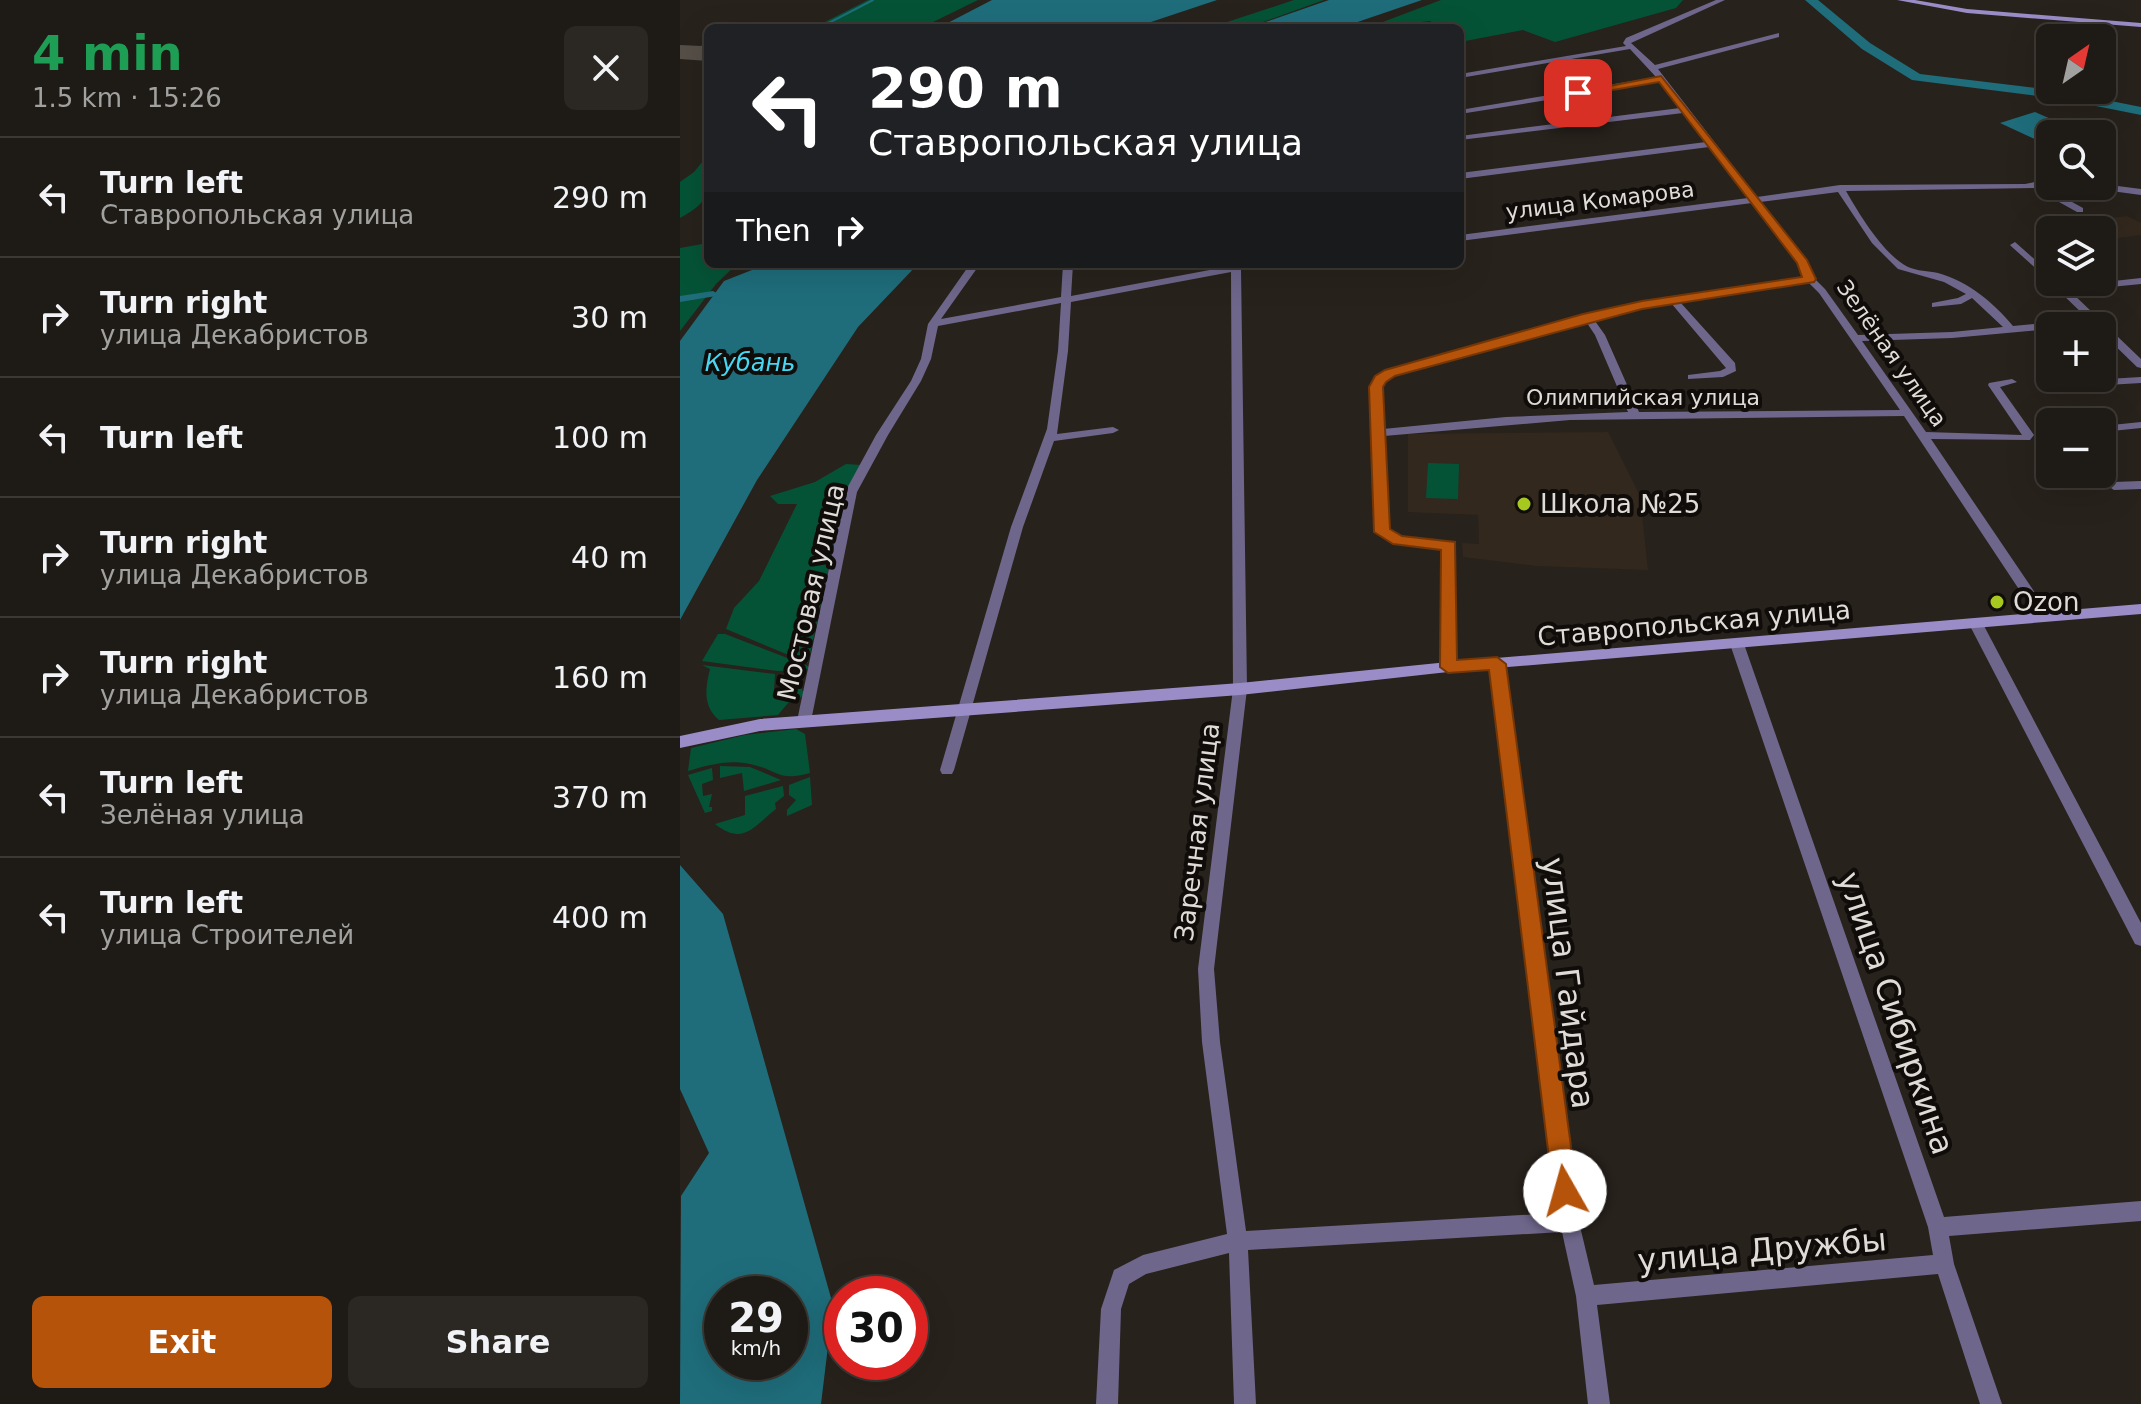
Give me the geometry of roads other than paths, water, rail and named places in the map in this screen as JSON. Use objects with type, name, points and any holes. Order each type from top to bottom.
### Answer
[{"type":"main road","points":[[1901,0],[1930,6],[2141,25]]},
{"type":"main road","name":"Ставропольская улица","points":[[680,742],[760,725],[1240,689],[1448,667],[2141,609]]},
{"type":"street","points":[[1632,47],[1627,43],[1629,40],[1663,30],[1722,0]]},
{"type":"street","points":[[1653,68],[1776,35]]},
{"type":"street","points":[[1464,75],[1632,47]]},
{"type":"street","name":"Зелёная улица","points":[[1632,47],[1653,68],[1803,263],[1810,279],[1923,435],[2045,618]]},
{"type":"street","points":[[1464,111],[1661,79]]},
{"type":"street","points":[[1464,138],[1686,110]]},
{"type":"street","points":[[1464,175],[1712,144]]},
{"type":"street","points":[[2035,185],[2080,210]]},
{"type":"street","name":"улица Комарова","points":[[1464,237],[1840,188],[2035,185]]},
{"type":"street","points":[[1840,188],[1864,224],[1898,265],[1940,277],[1972,294],[2002,318],[2011,331]]},
{"type":"street","points":[[2116,189],[2141,192]]},
{"type":"street","points":[[2015,245],[2036,265]]},
{"type":"street","name":"Мостовая улица","points":[[804,721],[851,492],[916,381],[926,359],[933,324],[972,268]]},
{"type":"street","points":[[947,770],[1017,527],[1050,438],[1063,351],[1068,268]]},
{"type":"street","points":[[933,324],[1225,268]]},
{"type":"street","name":"Заречная улица","points":[[1236,268],[1240,689],[1206,969],[1211,1042],[1238,1241],[1245,1404]]},
{"type":"street","points":[[1448,667],[1449,546],[1399,540],[1382,532],[1376,387],[1379,379],[1390,373],[1588,317],[1673,300],[1810,279]]},
{"type":"street","points":[[2116,282],[2141,281]]},
{"type":"street","points":[[1935,305],[1961,301],[1972,294]]},
{"type":"street","points":[[2069,296],[2086,312]]},
{"type":"street","points":[[1673,300],[1732,369],[1723,374],[1692,377]]},
{"type":"street","points":[[1588,317],[1600,335],[1635,415]]},
{"type":"street","points":[[1855,338],[2036,328]]},
{"type":"street","points":[[2116,341],[2141,365]]},
{"type":"street","points":[[2116,381],[2141,380]]},
{"type":"street","points":[[1923,435],[2026,438],[2028,435],[1993,385],[2012,382]]},
{"type":"street","name":"Олимпийская улица","points":[[1379,433],[1507,419],[1635,415],[1839,417],[1907,413]]},
{"type":"street","points":[[2116,428],[2141,425]]},
{"type":"street","points":[[1050,438],[1113,430]]},
{"type":"street","points":[[2116,486],[2141,485]]},
{"type":"street","points":[[1976,624],[2141,939]]},
{"type":"street","name":"улица Сибиркина","points":[[1737,644],[1938,1227],[1944,1264],[1991,1404]]},
{"type":"street","name":"улица Гайдара","points":[[1497,664],[1569,1222],[1586,1296],[1599,1404]]},
{"type":"street","points":[[1938,1227],[2141,1211]]},
{"type":"street","points":[[1107,1404],[1111,1309],[1121,1277],[1143,1265],[1238,1241],[1569,1222]]},
{"type":"street","name":"улица Дружбы","points":[[1586,1296],[1944,1264]]},
{"type":"water","points":[[992,0],[1217,0],[1145,24],[946,24]]},
{"type":"water","points":[[1329,0],[1422,0],[1352,24],[1260,24]]},
{"type":"water","points":[[2035,112],[2053,120],[2036,120],[2036,140],[2000,123]]},
{"type":"water","name":"Кубань","points":[[757,268],[914,268],[858,327],[757,480],[680,620],[680,341],[724,281]]},
{"type":"water","points":[[680,865],[723,914],[825,1276],[821,1404],[680,1404],[681,1196],[709,1153],[680,1089]]},
{"type":"waterway","points":[[827,24],[873,0]]},
{"type":"waterway","points":[[1811,0],[1866,46],[1917,77],[2061,95],[2141,111]]},
{"type":"waterway","points":[[680,299],[713,294]]},
{"type":"place","name":"Школа №25","points":[[1524,504]]},
{"type":"place","name":"Ozon","points":[[1997,602]]}]
